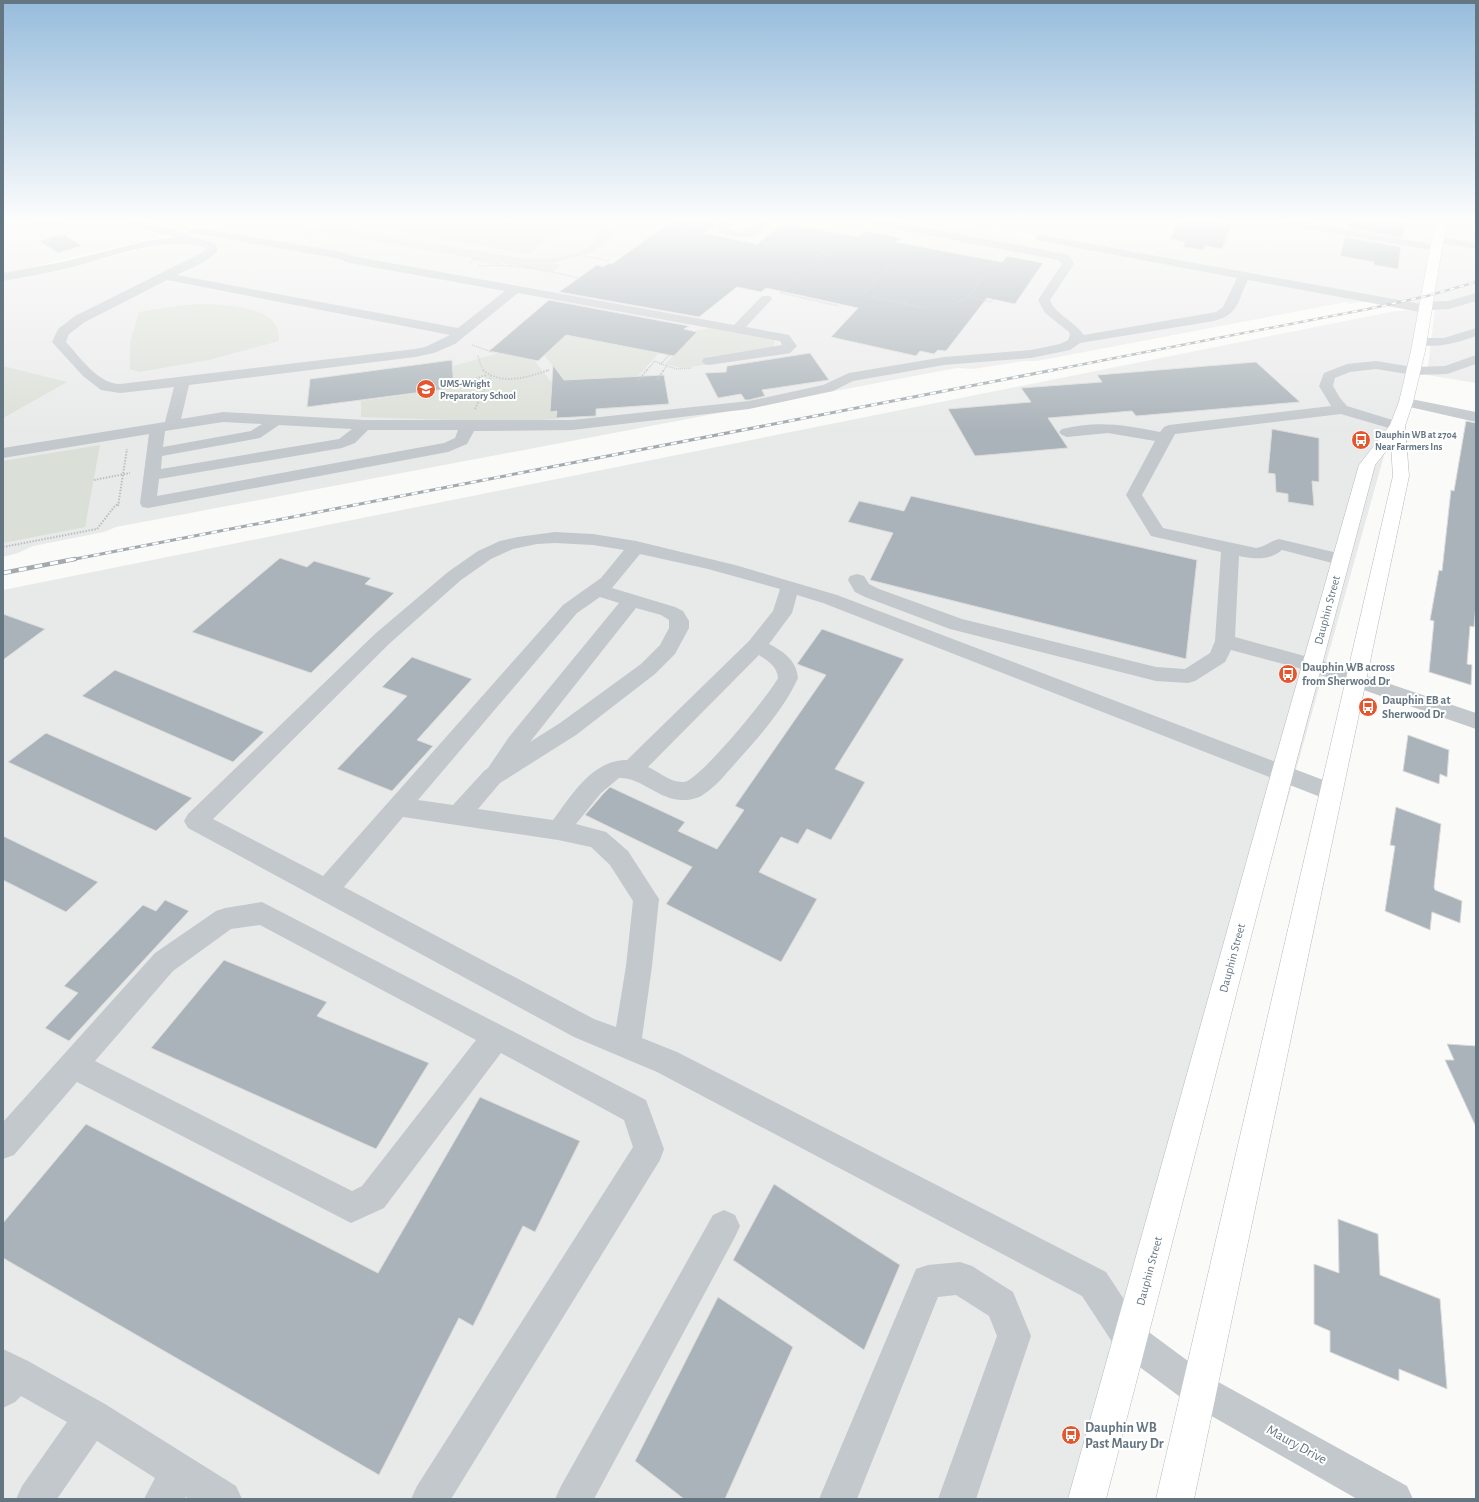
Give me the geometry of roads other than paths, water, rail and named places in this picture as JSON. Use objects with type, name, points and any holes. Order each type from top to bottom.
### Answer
[{"type":"main road","name":"Dauphin Street","points":[[1175,1499],[1401,476],[1402,414],[1419,346],[1422,299],[1424,292]]},
{"type":"main road","name":"Dauphin Street","points":[[1087,1499],[1340,559],[1367,465],[1402,414]]},
{"type":"street","points":[[133,292],[80,319],[63,332],[59,342],[99,382],[106,387],[118,389],[134,388],[415,353],[444,344],[461,333],[512,292]]},
{"type":"street","points":[[249,292],[461,333]]},
{"type":"street","points":[[533,292],[784,338],[790,346],[785,350],[710,361]]},
{"type":"street","points":[[3,453],[223,417],[364,424],[470,421],[572,425],[749,404],[791,397],[828,388],[849,377],[944,361],[1031,354],[1065,347],[1074,342],[1077,335],[1074,328],[1049,311],[1045,305],[1044,300],[1048,292]]},
{"type":"street","points":[[1076,338],[1214,317],[1224,314],[1228,310],[1232,292]]},
{"type":"street","points":[[1332,292],[1380,301],[1422,299],[1449,305],[1476,297]]},
{"type":"street","points":[[737,329],[766,299]]},
{"type":"street","points":[[1380,301],[1422,299]]},
{"type":"street","points":[[1419,346],[1445,342],[1476,332]]},
{"type":"street","points":[[1419,346],[1475,359]]},
{"type":"street","points":[[1342,409],[1334,400],[1326,386],[1329,376],[1347,368],[1376,366],[1413,371],[1447,370],[1475,359]]},
{"type":"street","points":[[183,382],[154,453],[148,503],[448,447],[461,441],[470,421]]},
{"type":"street","points":[[1340,559],[1279,544],[1269,552],[1256,554],[1157,532],[1134,495],[1169,430],[1342,409],[1402,414],[1476,417]]},
{"type":"street","points":[[154,453],[255,435],[276,420]]},
{"type":"street","points":[[151,476],[342,443],[349,441],[355,436],[364,424]]},
{"type":"street","points":[[1067,432],[1108,428],[1121,429],[1165,438]]},
{"type":"street","points":[[1130,1339],[1094,1284],[667,1062],[584,1028],[196,821],[403,618],[468,565],[494,550],[517,542],[537,539],[581,538],[604,540],[698,561],[790,586],[867,613],[1331,792]]},
{"type":"street","points":[[326,890],[570,609],[608,582],[636,547]]},
{"type":"street","points":[[857,580],[862,588],[872,593],[957,624],[1156,674],[1188,676],[1218,657],[1225,641],[1230,549]]},
{"type":"street","points":[[632,769],[756,646],[782,613],[790,586]]},
{"type":"street","points":[[492,777],[568,729],[648,669],[668,649],[679,628],[680,621],[676,616],[668,611],[597,590]]},
{"type":"street","points":[[458,816],[492,777],[517,743],[632,600]]},
{"type":"street","points":[[1225,641],[1312,665],[1476,721]]},
{"type":"street","points":[[558,830],[604,775],[616,769],[632,769],[668,788],[683,791],[696,789],[713,774],[779,694],[788,678],[786,670],[780,660],[756,646]]},
{"type":"street","points":[[398,807],[558,830],[598,839],[620,858],[646,899],[639,966],[627,1046]]},
{"type":"street","points":[[3,1144],[164,962],[225,919],[262,913],[636,1110],[649,1149],[430,1499]]},
{"type":"street","points":[[73,1064],[350,1207],[373,1197],[496,1036]]},
{"type":"street","points":[[574,1499],[724,1226]]},
{"type":"street","points":[[838,1499],[928,1281],[960,1278],[1001,1304],[1014,1336],[957,1499]]},
{"type":"street","name":"Maury Drive","points":[[1130,1339],[1199,1390],[1394,1499]]},
{"type":"street","points":[[7,1376],[92,1417],[171,1486],[222,1499]]},
{"type":"street","points":[[35,1499],[92,1417]]},
{"type":"railway","points":[[1048,371],[1368,309],[1441,292]]},
{"type":"railway","points":[[70,560],[1053,370]]},
{"type":"railway","points":[[3,573],[75,559]]},
{"type":"place","name":"UMS-Wright Preparatory School","points":[[426,389]]},
{"type":"place","name":"Dauphin WB at 2704 Near Farmers Ins","points":[[1361,440]]},
{"type":"place","name":"Dauphin WB across from Sherwood Dr","points":[[1288,674]]},
{"type":"place","name":"Dauphin EB at Sherwood Dr","points":[[1368,707]]},
{"type":"place","name":"Dauphin WB Past Maury Dr","points":[[1071,1435]]}]
